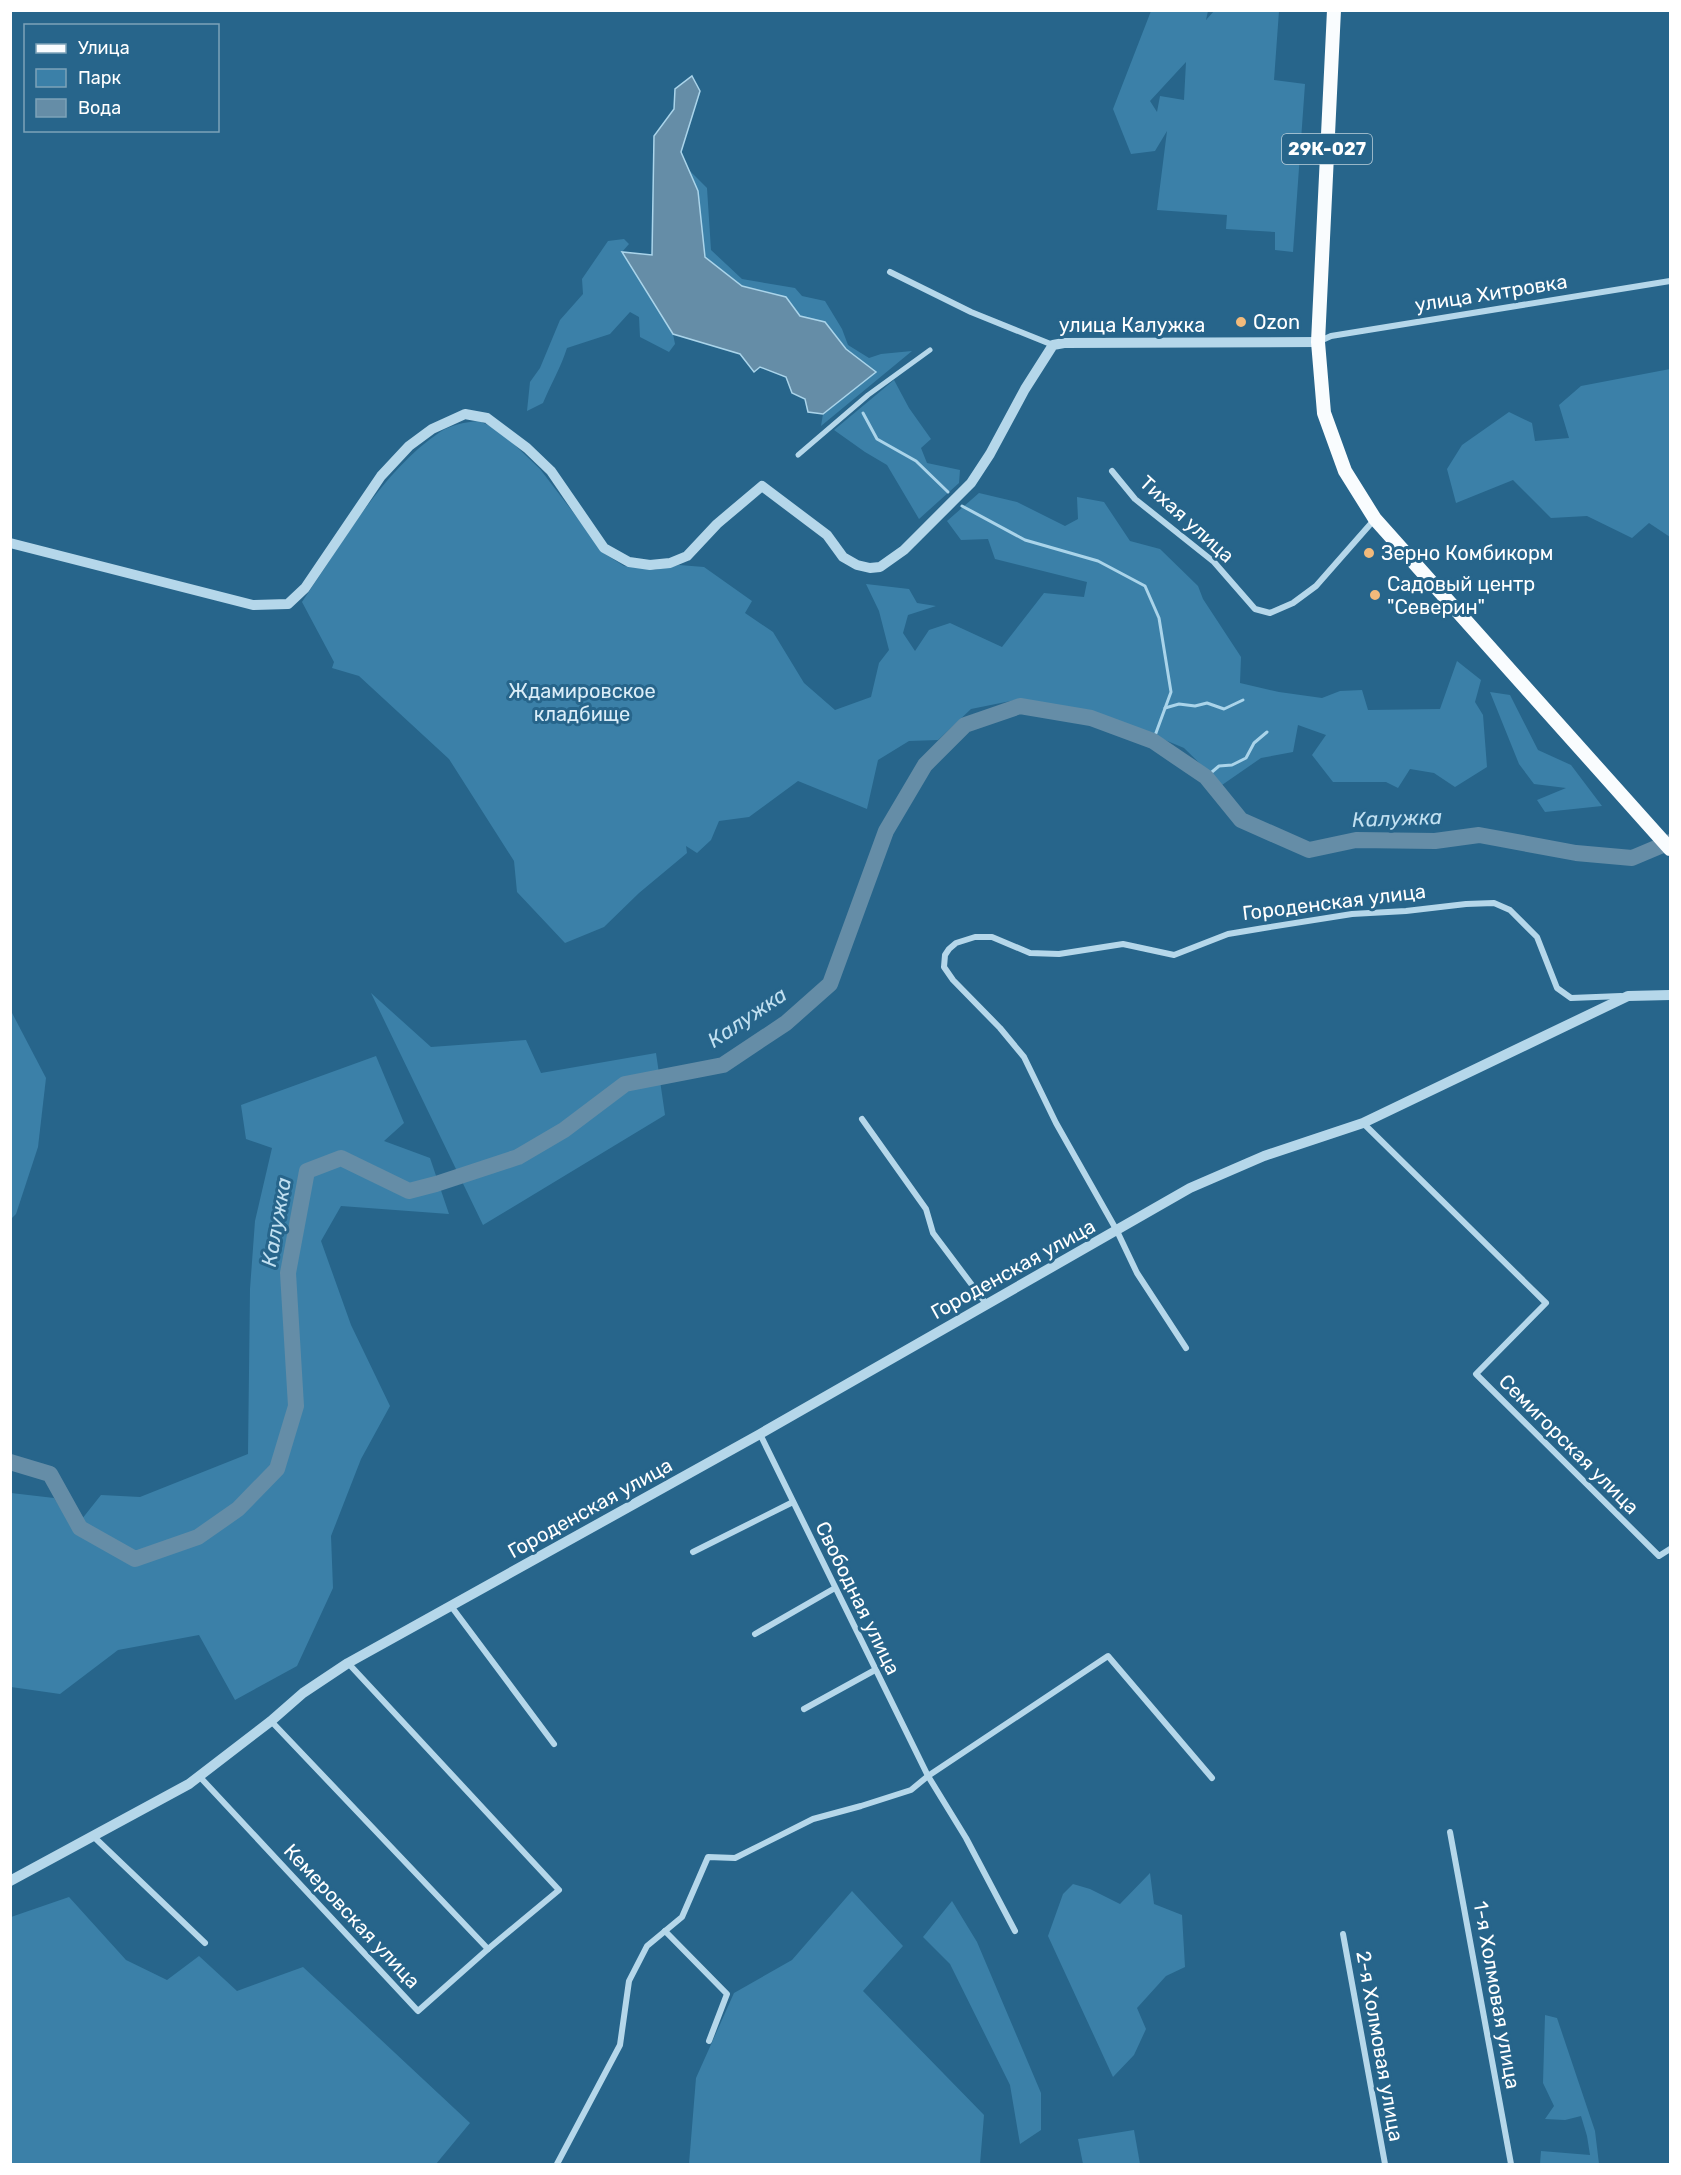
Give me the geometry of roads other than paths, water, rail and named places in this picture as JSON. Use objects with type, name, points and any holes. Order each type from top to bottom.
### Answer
[{"type":"main road","name":"29К-027","points":[[1318,342],[1334,10]]},
{"type":"main road","points":[[1318,342],[1324,413],[1345,471],[1375,519],[1671,849]]},
{"type":"street","name":"улица Калужка","points":[[890,272],[971,312],[1053,345],[1064,343],[1318,342]]},
{"type":"street","name":"улица Хитровка","points":[[1318,342],[1331,336],[1671,281]]},
{"type":"street","points":[[10,543],[253,605],[288,604],[305,588],[381,477],[409,446],[432,429],[465,414],[487,418],[527,448],[551,471],[604,548],[629,562],[650,565],[670,563],[687,556],[717,524],[762,486],[827,535],[843,556],[857,565],[870,568],[880,567],[904,550],[971,483],[1053,345]]},
{"type":"street","points":[[798,455],[868,395],[930,350]]},
{"type":"street","name":"Тихая улица","points":[[1112,471],[1135,499],[1214,562],[1255,609],[1270,613],[1293,603],[1316,586],[1375,519]]},
{"type":"street","name":"Городенская улица","points":[[1186,1348],[1137,1274],[1118,1231],[1056,1123],[1023,1057],[1000,1028],[953,980],[944,967],[945,955],[956,943],[975,937],[992,936],[1030,953],[1059,954],[1123,944],[1174,955],[1228,934],[1264,928],[1352,914],[1494,903],[1510,910],[1537,937],[1557,988],[1570,998],[1597,999],[1671,995]]},
{"type":"street","name":"Городенская улица","points":[[10,1881],[189,1784],[271,1721],[303,1693],[348,1663],[760,1434],[1190,1188],[1264,1156],[1363,1123],[1628,996]]},
{"type":"street","points":[[862,1119],[926,1209],[933,1233],[987,1305]]},
{"type":"street","name":"Семигорская улица","points":[[1363,1123],[1546,1303],[1476,1374],[1659,1556],[1671,1549]]},
{"type":"street","name":"Свободная улица","points":[[760,1434],[928,1776],[966,1838],[1015,1931]]},
{"type":"street","points":[[693,1552],[793,1502]]},
{"type":"street","points":[[755,1634],[835,1588]]},
{"type":"street","points":[[451,1606],[554,1744]]},
{"type":"street","points":[[557,2164],[620,2045],[629,1981],[647,1946],[682,1917],[708,1857],[735,1858],[813,1819],[910,1790],[1108,1656],[1212,1778]]},
{"type":"street","name":"Кемеровская улица","points":[[199,1776],[418,2011],[559,1890],[348,1663]]},
{"type":"street","points":[[804,1709],[875,1670]]},
{"type":"street","points":[[271,1721],[488,1949]]},
{"type":"street","name":"1-я Холмовая улица","points":[[1450,1832],[1511,2164]]},
{"type":"street","points":[[93,1836],[205,1943]]},
{"type":"street","points":[[665,1931],[727,1994],[709,2042]]},
{"type":"street","name":"2-я Холмовая улица","points":[[1343,1934],[1385,2164]]},
{"type":"water","points":[[692,76],[700,91],[681,152],[698,191],[705,257],[742,286],[786,297],[800,316],[825,322],[846,349],[876,372],[823,414],[808,412],[805,399],[792,393],[786,377],[760,367],[754,372],[740,354],[673,334],[622,252],[652,255],[654,136],[674,109],[675,89]]},
{"type":"waterway","points":[[863,413],[877,439],[916,461],[948,492]]},
{"type":"waterway","points":[[962,506],[1025,540],[1098,561],[1145,586],[1159,618],[1171,692],[1153,741]]},
{"type":"waterway","points":[[1165,708],[1179,704],[1195,706],[1207,703],[1224,709],[1243,700]]},
{"type":"waterway","name":"Калужка","points":[[10,1462],[50,1474],[80,1528],[135,1559],[198,1537],[238,1509],[277,1469],[296,1406],[288,1273],[307,1171],[341,1158],[409,1191],[436,1184],[518,1157],[564,1130],[625,1084],[723,1065],[786,1023],[830,984],[886,831],[925,765],[965,725],[1020,706],[1091,718],[1153,741],[1206,777],[1241,820],[1309,850],[1356,840],[1435,841],[1479,835],[1576,853],[1632,858],[1670,842]]},
{"type":"waterway","points":[[1206,777],[1219,766],[1232,765],[1246,758],[1254,743],[1267,732]]},
{"type":"place","name":"Ozon","points":[[1241,322]]},
{"type":"place","name":"Зерно Комбикорм","points":[[1369,553]]},
{"type":"place","name":"Садовый центр \"Северин\"","points":[[1375,595]]},
{"type":"park label","name":"Ждамировское кладбище","points":[[582,702]]}]
